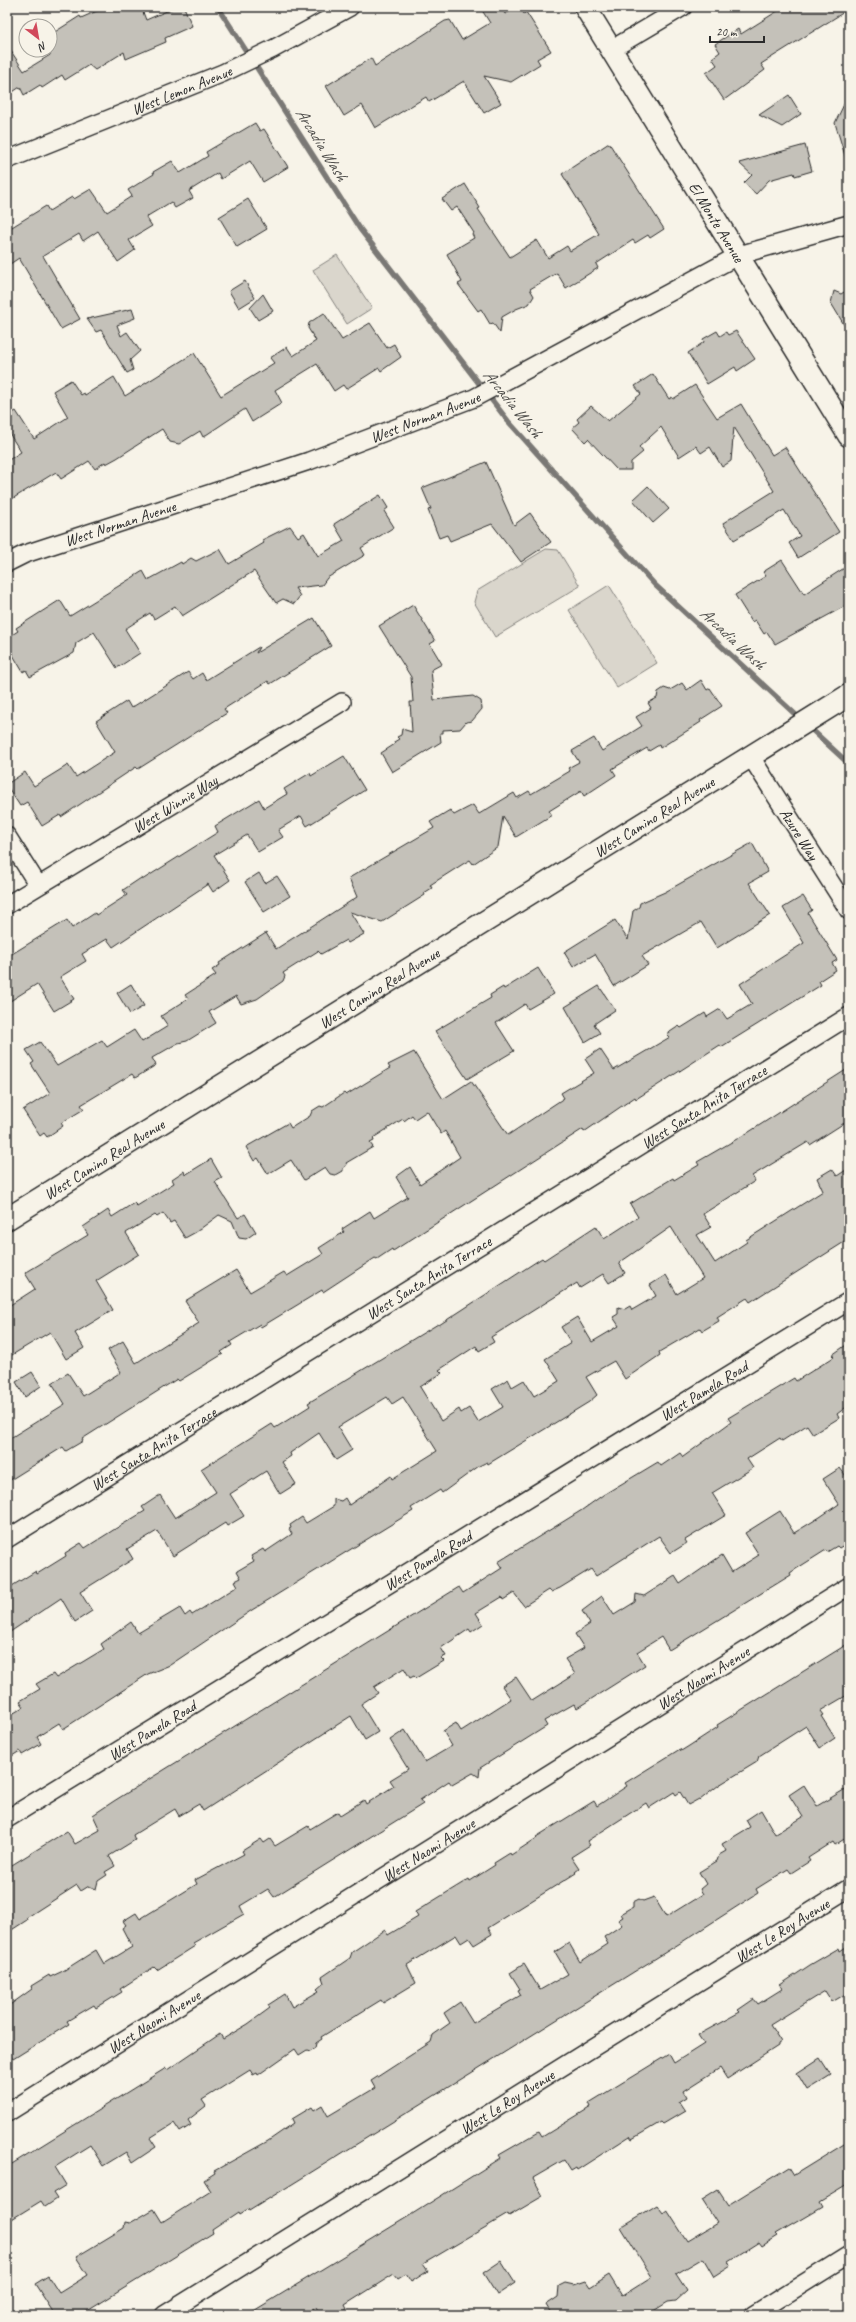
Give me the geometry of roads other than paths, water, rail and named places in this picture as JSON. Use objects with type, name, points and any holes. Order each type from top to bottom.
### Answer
[{"type":"street","name":"West Lemon Avenue","points":[[7,160],[248,62],[350,7]]},
{"type":"street","name":"El Monte Avenue","points":[[585,7],[849,436]]},
{"type":"street","points":[[612,49],[683,7]]},
{"type":"street","name":"West Norman Avenue","points":[[7,564],[25,554],[309,461],[474,398],[500,386],[738,255],[849,224]]},
{"type":"street","name":"West Camino Real Avenue","points":[[7,1219],[849,695]]},
{"type":"street","name":"West Winnie Way","points":[[7,905],[342,702]]},
{"type":"street","name":"Azure Way","points":[[751,757],[849,912]]},
{"type":"street","points":[[7,836],[38,885]]},
{"type":"street","name":"West Santa Anita Terrace","points":[[7,1539],[849,1016]]},
{"type":"street","name":"West Pamela Road","points":[[7,1819],[849,1301]]},
{"type":"street","name":"West Naomi Avenue","points":[[7,2113],[849,1586]]},
{"type":"street","name":"West Le Roy Avenue","points":[[164,2315],[849,1888]]},
{"type":"street","points":[[753,2315],[849,2255]]},
{"type":"waterway","name":"Arcadia Wash","points":[[218,7],[360,229],[508,421],[655,585],[849,764]]}]
